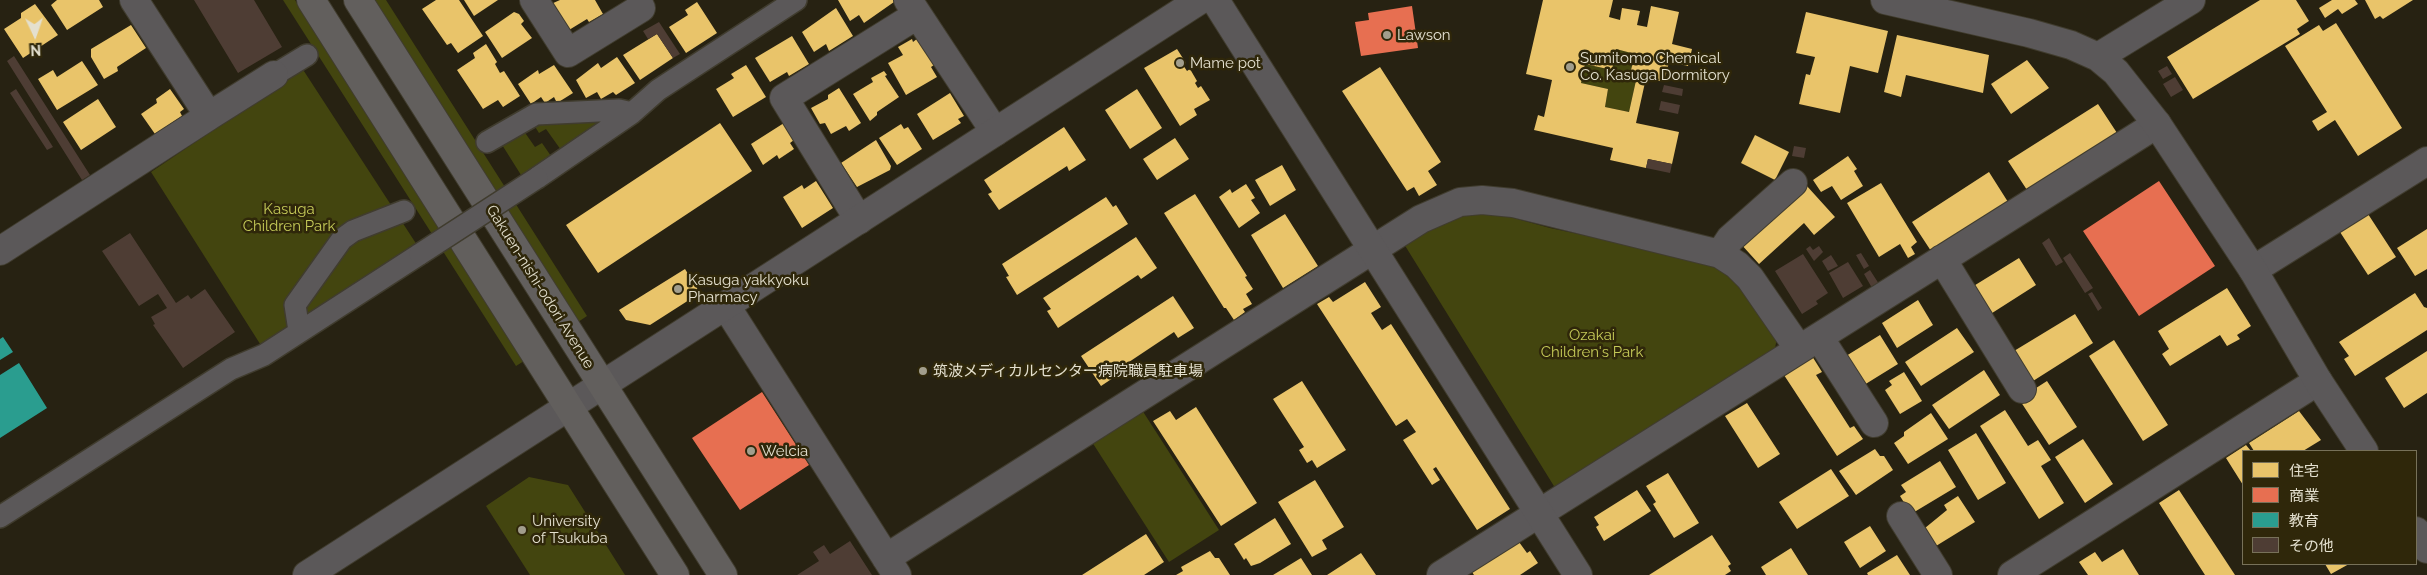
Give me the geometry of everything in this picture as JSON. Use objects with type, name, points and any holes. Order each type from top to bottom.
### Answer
[{"type":"highway","points":[[311,0],[675,575]]},
{"type":"highway","name":"Gakuen-nishi-odori Avenue","points":[[358,0],[723,575]]},
{"type":"street","points":[[134,0],[208,116]]},
{"type":"street","points":[[534,0],[568,53],[641,8]]},
{"type":"street","points":[[0,517],[231,369],[264,355],[420,254],[537,178],[632,113],[658,90],[796,0]]},
{"type":"street","points":[[306,575],[603,386],[1200,0]]},
{"type":"street","points":[[1215,0],[1578,575]]},
{"type":"street","points":[[1885,0],[2029,33],[2071,45],[2098,58],[2116,72],[2157,124],[2253,270],[2318,381],[2363,450]]},
{"type":"street","points":[[2098,58],[2191,0]]},
{"type":"street","points":[[860,220],[784,98],[912,7],[995,132]]},
{"type":"street","points":[[0,251],[208,116],[307,55]]},
{"type":"street","points":[[488,142],[536,114],[620,110],[632,113]]},
{"type":"street","points":[[1441,575],[2157,124]]},
{"type":"street","points":[[2253,270],[2427,161]]},
{"type":"street","points":[[1720,254],[1730,239],[1794,183]]},
{"type":"street","points":[[726,306],[891,566],[1421,219],[1460,202],[1482,200],[1513,203],[1720,254],[1737,265],[1750,278],[1809,343],[1874,423]]},
{"type":"street","points":[[299,331],[295,305],[342,239],[353,232],[404,211]]},
{"type":"street","points":[[1942,259],[2022,389]]},
{"type":"street","points":[[2012,575],[2318,381]]},
{"type":"street","points":[[1901,516],[1938,575]]},
{"type":"street","points":[[2417,534],[2427,549]]},
{"type":"green space","points":[[283,0],[295,0],[524,361],[516,366]]},
{"type":"green space","points":[[373,0],[386,0],[587,316],[578,322]]},
{"type":"green space","points":[[1616,49],[1635,54],[1630,74],[1637,76],[1629,112],[1605,107],[1608,89],[1581,83],[1585,64],[1611,70]]},
{"type":"green space","name":"Kasuga Children Park","points":[[300,65],[417,245],[262,347],[151,172],[287,80],[284,75]]},
{"type":"green space","points":[[608,115],[561,150],[546,129],[539,133],[532,122]]},
{"type":"green space","points":[[521,127],[535,147],[542,143],[551,156],[521,175],[499,140]]},
{"type":"green space","name":"Ozakai Children's Park","points":[[1492,212],[1550,228],[1706,261],[1725,271],[1750,299],[1777,338],[1774,353],[1557,491],[1404,244],[1435,224],[1465,214]]},
{"type":"green space","points":[[1142,410],[1219,530],[1169,562],[1092,442]]},
{"type":"green space","name":"University of Tsukuba","points":[[529,477],[568,485],[625,575],[530,575],[486,506]]},
{"type":"building: 住宅","points":[[57,0],[99,0],[103,7],[67,30],[51,5]]},
{"type":"building: 住宅","points":[[436,0],[459,0],[483,36],[458,53],[451,43],[447,45],[422,9]]},
{"type":"building: 住宅","points":[[464,0],[498,0],[474,16]]},
{"type":"building: 住宅","points":[[560,0],[595,0],[603,14],[589,22],[587,19],[569,30],[551,4]]},
{"type":"building: 住宅","points":[[838,0],[893,0],[894,2],[864,23],[859,15],[850,21]]},
{"type":"building: 住宅","points":[[1543,0],[1613,0],[1609,17],[1620,20],[1622,8],[1640,11],[1637,25],[1647,27],[1651,6],[1679,12],[1672,44],[1692,49],[1688,66],[1669,62],[1664,82],[1646,78],[1636,123],[1679,132],[1672,164],[1648,159],[1646,168],[1610,160],[1613,148],[1534,130],[1538,115],[1544,117],[1552,80],[1526,74]],"holes":[[[1616,49],[1635,54],[1630,74],[1637,76],[1629,112],[1605,107],[1608,89],[1581,83],[1585,64],[1612,70]]]},
{"type":"building: 住宅","points":[[2260,0],[2296,0],[2309,21],[2297,29],[2300,34],[2193,99],[2167,57]]},
{"type":"building: 住宅","points":[[2332,0],[2355,0],[2358,4],[2342,14],[2338,9],[2325,18],[2319,8]]},
{"type":"building: 住宅","points":[[2365,0],[2413,0],[2383,19],[2380,16],[2375,19]]},
{"type":"building: 住宅","points":[[697,2],[717,33],[686,53],[669,27],[688,15],[685,10]]},
{"type":"building: 住宅","points":[[35,4],[58,35],[23,58],[4,29],[21,18],[21,13]]},
{"type":"building: 住宅","points":[[836,8],[853,36],[829,51],[826,44],[814,52],[802,32]]},
{"type":"building: 住宅","points":[[514,12],[519,14],[524,21],[521,24],[532,38],[502,58],[485,32]]},
{"type":"building: 住宅","points":[[1806,12],[1888,31],[1878,73],[1850,66],[1840,113],[1799,104],[1806,74],[1810,75],[1815,57],[1796,53]]},
{"type":"building: 住宅","points":[[2336,23],[2402,128],[2358,156],[2335,120],[2318,131],[2312,121],[2327,112],[2285,46],[2319,25],[2323,31]]},
{"type":"building: 住宅","points":[[131,25],[146,48],[117,67],[118,71],[104,79],[91,57],[91,49]]},
{"type":"building: 住宅","points":[[657,34],[673,58],[640,80],[623,55]]},
{"type":"building: 住宅","points":[[1897,35],[1989,55],[1983,93],[1906,75],[1901,97],[1884,92]]},
{"type":"building: 住宅","points":[[792,36],[809,64],[789,76],[787,72],[770,82],[755,58]]},
{"type":"building: 住宅","points":[[918,38],[934,65],[931,67],[937,77],[906,95],[888,63],[903,55],[898,47],[912,39],[913,42]]},
{"type":"building: 住宅","points":[[486,44],[497,62],[495,64],[500,73],[504,71],[520,96],[503,107],[498,100],[483,109],[457,70],[475,58],[473,53]]},
{"type":"building: 住宅","points":[[1177,49],[1186,63],[1183,65],[1187,71],[1190,69],[1197,81],[1195,83],[1198,88],[1201,86],[1210,100],[1194,109],[1197,115],[1180,126],[1144,68]]},
{"type":"building: 住宅","points":[[617,57],[635,83],[616,95],[613,92],[601,99],[597,92],[586,98],[576,80],[598,63],[601,68]]},
{"type":"building: 住宅","points":[[2027,60],[2049,88],[2011,114],[1991,84]]},
{"type":"building: 住宅","points":[[82,61],[98,85],[57,110],[38,79],[53,70],[57,77]]},
{"type":"building: 住宅","points":[[554,65],[573,93],[557,103],[554,97],[545,103],[541,97],[531,104],[518,84],[538,70],[539,74]]},
{"type":"building: 住宅","points":[[746,65],[766,97],[733,117],[716,89],[734,78],[731,74]]},
{"type":"building: 住宅","points":[[1380,67],[1441,162],[1428,171],[1437,185],[1419,196],[1414,187],[1407,191],[1342,91]]},
{"type":"building: 住宅","points":[[884,71],[887,75],[885,76],[899,97],[877,112],[877,115],[870,121],[853,94],[873,82],[871,78]]},
{"type":"building: 住宅","points":[[839,88],[861,123],[849,131],[846,126],[831,134],[825,123],[820,124],[811,108],[828,99],[828,95]]},
{"type":"building: 住宅","points":[[170,89],[184,109],[180,112],[182,116],[155,134],[141,114],[157,103],[156,99]]},
{"type":"building: 住宅","points":[[1137,89],[1162,128],[1130,149],[1105,110]]},
{"type":"building: 住宅","points":[[950,93],[964,116],[958,119],[961,123],[933,140],[917,114]]},
{"type":"building: 住宅","points":[[98,99],[116,127],[81,150],[63,122]]},
{"type":"building: 住宅","points":[[2098,104],[2117,133],[2027,190],[2008,161]]},
{"type":"building: 住宅","points":[[720,123],[752,171],[598,273],[566,225]]},
{"type":"building: 住宅","points":[[784,123],[794,140],[790,143],[794,149],[779,159],[777,155],[763,165],[751,144]]},
{"type":"building: 住宅","points":[[901,124],[904,129],[908,127],[922,149],[897,165],[879,138]]},
{"type":"building: 住宅","points":[[1064,127],[1086,160],[1069,171],[1067,166],[999,210],[988,194],[992,192],[984,180]]},
{"type":"building: 住宅","points":[[1755,135],[1789,152],[1775,180],[1741,163]]},
{"type":"building: 住宅","points":[[1175,138],[1189,159],[1157,180],[1143,159]]},
{"type":"building: 住宅","points":[[876,140],[891,166],[890,170],[857,187],[841,163]]},
{"type":"building: 住宅","points":[[1848,156],[1857,169],[1854,171],[1863,186],[1841,200],[1832,186],[1821,192],[1813,180]]},
{"type":"building: 住宅","points":[[1282,165],[1296,190],[1270,206],[1255,180]]},
{"type":"building: 住宅","points":[[1989,172],[2008,202],[1931,251],[1912,222]]},
{"type":"building: 住宅","points":[[816,181],[833,208],[802,228],[783,197],[802,185],[804,189]]},
{"type":"building: 住宅","points":[[1881,183],[1917,242],[1911,247],[1915,254],[1908,258],[1900,244],[1879,257],[1847,203]]},
{"type":"building: 住宅","points":[[1246,184],[1255,198],[1251,200],[1260,213],[1239,228],[1219,197],[1230,189],[1232,193]]},
{"type":"building: 住宅","points":[[1806,185],[1835,217],[1814,235],[1804,223],[1759,264],[1740,243]]},
{"type":"building: 住宅","points":[[1195,194],[1247,276],[1245,277],[1253,289],[1246,294],[1252,304],[1243,309],[1245,312],[1234,320],[1226,308],[1224,308],[1164,213]]},
{"type":"building: 住宅","points":[[1106,197],[1113,207],[1116,205],[1128,224],[1017,295],[1006,277],[1009,276],[1002,264]]},
{"type":"building: 住宅","points":[[1285,214],[1318,266],[1283,288],[1251,235]]},
{"type":"building: 住宅","points":[[2368,214],[2396,257],[2368,275],[2340,232]]},
{"type":"building: 住宅","points":[[2427,229],[2427,269],[2415,276],[2397,248]]},
{"type":"building: 住宅","points":[[1136,237],[1157,268],[1141,279],[1138,275],[1058,328],[1047,311],[1051,309],[1043,298]]},
{"type":"building: 住宅","points":[[2019,258],[2036,285],[1989,315],[1972,287]]},
{"type":"building: 住宅","points":[[685,269],[700,293],[650,325],[626,320],[619,310]]},
{"type":"building: 住宅","points":[[1365,282],[1381,307],[1371,313],[1382,330],[1391,324],[1510,509],[1477,530],[1436,467],[1433,469],[1440,480],[1432,485],[1403,440],[1416,432],[1407,419],[1396,426],[1317,304],[1329,297],[1333,302]]},
{"type":"building: 住宅","points":[[2227,288],[2251,326],[2237,335],[2240,339],[2227,346],[2220,335],[2170,366],[2162,354],[2169,349],[2158,331]]},
{"type":"building: 住宅","points":[[2415,293],[2424,307],[2427,308],[2427,330],[2355,376],[2344,359],[2349,356],[2339,342]]},
{"type":"building: 住宅","points":[[1173,296],[1194,328],[1178,338],[1174,332],[1114,372],[1116,376],[1101,386],[1081,356]]},
{"type":"building: 住宅","points":[[1918,300],[1933,325],[1897,348],[1882,323]]},
{"type":"building: 住宅","points":[[2075,314],[2093,343],[2033,381],[2014,351]]},
{"type":"building: 住宅","points":[[1957,328],[1974,352],[1921,386],[1905,362]]},
{"type":"building: 住宅","points":[[1880,335],[1898,364],[1864,385],[1846,356]]},
{"type":"building: 住宅","points":[[2114,340],[2168,425],[2143,441],[2089,356]]},
{"type":"building: 住宅","points":[[2427,351],[2427,393],[2404,408],[2385,378]]},
{"type":"building: 住宅","points":[[1812,356],[1822,372],[1816,375],[1850,428],[1854,426],[1863,439],[1837,456],[1784,375]]},
{"type":"building: 住宅","points":[[1984,370],[2000,395],[1949,429],[1932,405]]},
{"type":"building: 住宅","points":[[1904,372],[1922,401],[1900,414],[1885,390],[1892,385],[1889,381]]},
{"type":"building: 住宅","points":[[1302,381],[1346,450],[1317,468],[1312,460],[1307,463],[1299,450],[1304,447],[1273,399]]},
{"type":"building: 住宅","points":[[2047,381],[2077,427],[2049,445],[2019,399]]},
{"type":"building: 住宅","points":[[1747,403],[1780,454],[1758,468],[1725,416]]},
{"type":"building: 住宅","points":[[1196,407],[1257,503],[1221,526],[1153,421],[1170,411],[1176,420]]},
{"type":"building: 住宅","points":[[2005,410],[2028,446],[2038,440],[2051,460],[2041,466],[2064,503],[2039,519],[1980,426]]},
{"type":"building: 住宅","points":[[2299,411],[2321,440],[2305,450],[2253,450],[2249,443]]},
{"type":"building: 住宅","points":[[1931,413],[1948,439],[1908,464],[1894,443],[1904,436],[1904,432]]},
{"type":"building: 住宅","points":[[1976,433],[2006,483],[1978,500],[1948,450]]},
{"type":"building: 住宅","points":[[2083,439],[2113,484],[2085,503],[2055,457]]},
{"type":"building: 住宅","points":[[2246,445],[2250,450],[2242,450],[2242,483],[2226,458]]},
{"type":"building: 住宅","points":[[1875,449],[1880,456],[1884,456],[1893,470],[1856,495],[1839,471]]},
{"type":"building: 住宅","points":[[1940,461],[1956,487],[1911,514],[1900,496],[1906,492],[1901,485]]},
{"type":"building: 住宅","points":[[1831,469],[1849,496],[1797,529],[1779,502]]},
{"type":"building: 住宅","points":[[1668,473],[1699,523],[1674,538],[1653,504],[1656,502],[1646,486]]},
{"type":"building: 住宅","points":[[1315,480],[1344,527],[1322,540],[1327,549],[1312,557],[1278,502]]},
{"type":"building: 住宅","points":[[1637,490],[1651,511],[1604,541],[1596,527],[1599,525],[1594,517]]},
{"type":"building: 住宅","points":[[2179,490],[2235,575],[2205,575],[2159,503]]},
{"type":"building: 住宅","points":[[1958,496],[1975,522],[1936,546],[1925,528],[1947,510],[1944,505]]},
{"type":"building: 住宅","points":[[1275,518],[1291,544],[1260,563],[1251,566],[1246,558],[1244,560],[1234,544]]},
{"type":"building: 住宅","points":[[1870,526],[1886,551],[1860,568],[1844,542]]},
{"type":"building: 住宅","points":[[1146,534],[1164,562],[1144,575],[1082,575]]},
{"type":"building: 住宅","points":[[1712,535],[1731,564],[1728,566],[1731,571],[1725,575],[1649,575]]},
{"type":"building: 住宅","points":[[1519,542],[1527,553],[1530,551],[1538,563],[1520,575],[1474,575],[1472,572]]},
{"type":"building: 住宅","points":[[1791,548],[1808,575],[1766,575],[1761,567]]},
{"type":"building: 住宅","points":[[2123,549],[2139,575],[2088,575],[2079,562],[2095,552],[2102,562]]},
{"type":"building: 住宅","points":[[1210,551],[1215,558],[1219,558],[1230,575],[1176,575],[1183,571],[1181,567]]},
{"type":"building: 住宅","points":[[1361,553],[1376,575],[1327,575]]},
{"type":"building: 住宅","points":[[1897,555],[1910,575],[1868,575],[1867,573]]},
{"type":"building: 住宅","points":[[1301,558],[1312,575],[1273,575]]},
{"type":"building: 住宅","points":[[2326,565],[2347,565],[2331,574]]},
{"type":"building: 商業","name":"Lawson","points":[[1412,6],[1418,48],[1361,56],[1355,22],[1369,20],[1368,13]]},
{"type":"building: 商業","points":[[2159,181],[2215,266],[2139,316],[2083,231]]},
{"type":"building: 商業","name":"Welcia","points":[[762,392],[809,465],[740,510],[692,438]]},
{"type":"building: 教育","points":[[3,337],[13,352],[0,360],[0,339]]},
{"type":"building: 教育","points":[[19,363],[47,408],[0,438],[0,375]]},
{"type":"building: その他","points":[[194,0],[254,0],[282,47],[238,73]]},
{"type":"building: その他","points":[[659,22],[680,54],[673,58],[657,34],[648,39],[643,31]]},
{"type":"building: その他","points":[[14,56],[90,175],[82,180],[7,61]]},
{"type":"building: その他","points":[[2167,66],[2172,74],[2163,79],[2158,71]]},
{"type":"building: その他","points":[[2175,77],[2183,90],[2171,97],[2163,84]]},
{"type":"building: その他","points":[[1664,85],[1683,89],[1682,96],[1662,92]]},
{"type":"building: その他","points":[[16,89],[53,147],[47,150],[10,93]]},
{"type":"building: その他","points":[[1661,101],[1680,105],[1678,114],[1659,110]]},
{"type":"building: その他","points":[[1794,146],[1806,148],[1804,158],[1792,156]]},
{"type":"building: その他","points":[[1648,159],[1672,164],[1670,173],[1646,168]]},
{"type":"building: その他","points":[[130,233],[176,303],[188,295],[191,299],[205,289],[235,332],[183,368],[153,325],[155,324],[151,317],[167,308],[158,294],[139,306],[102,251]]},
{"type":"building: その他","points":[[2049,238],[2063,262],[2056,266],[2042,243]]},
{"type":"building: その他","points":[[1810,246],[1813,250],[1819,246],[1823,252],[1814,261],[1806,249]]},
{"type":"building: その他","points":[[1861,253],[1869,266],[1864,269],[1856,255]]},
{"type":"building: その他","points":[[2070,253],[2093,288],[2085,293],[2063,258]]},
{"type":"building: その他","points":[[1803,254],[1828,293],[1816,301],[1818,304],[1802,314],[1775,271]]},
{"type":"building: その他","points":[[1831,255],[1838,266],[1828,271],[1822,261]]},
{"type":"building: その他","points":[[1848,262],[1863,286],[1843,298],[1829,273]]},
{"type":"building: その他","points":[[1870,270],[1879,284],[1872,288],[1864,274]]},
{"type":"building: その他","points":[[2092,292],[2102,308],[2098,311],[2088,294]]},
{"type":"building: その他","points":[[850,541],[872,575],[797,575],[819,561],[813,552],[824,545],[830,554]]},
{"type":"place","name":"Lawson","points":[[1387,35]]},
{"type":"place","name":"Mame pot","points":[[1180,63]]},
{"type":"place","name":"Sumitomo Chemical Co. Kasuga Dormitory","points":[[1570,67]]},
{"type":"place","name":"Kasuga yakkyoku Pharmacy","points":[[678,289]]},
{"type":"place","name":"筑波メディカルセンター病院職員駐車場","points":[[923,371]]},
{"type":"place","name":"Welcia","points":[[751,451]]},
{"type":"place","name":"University of Tsukuba","points":[[522,530]]}]
